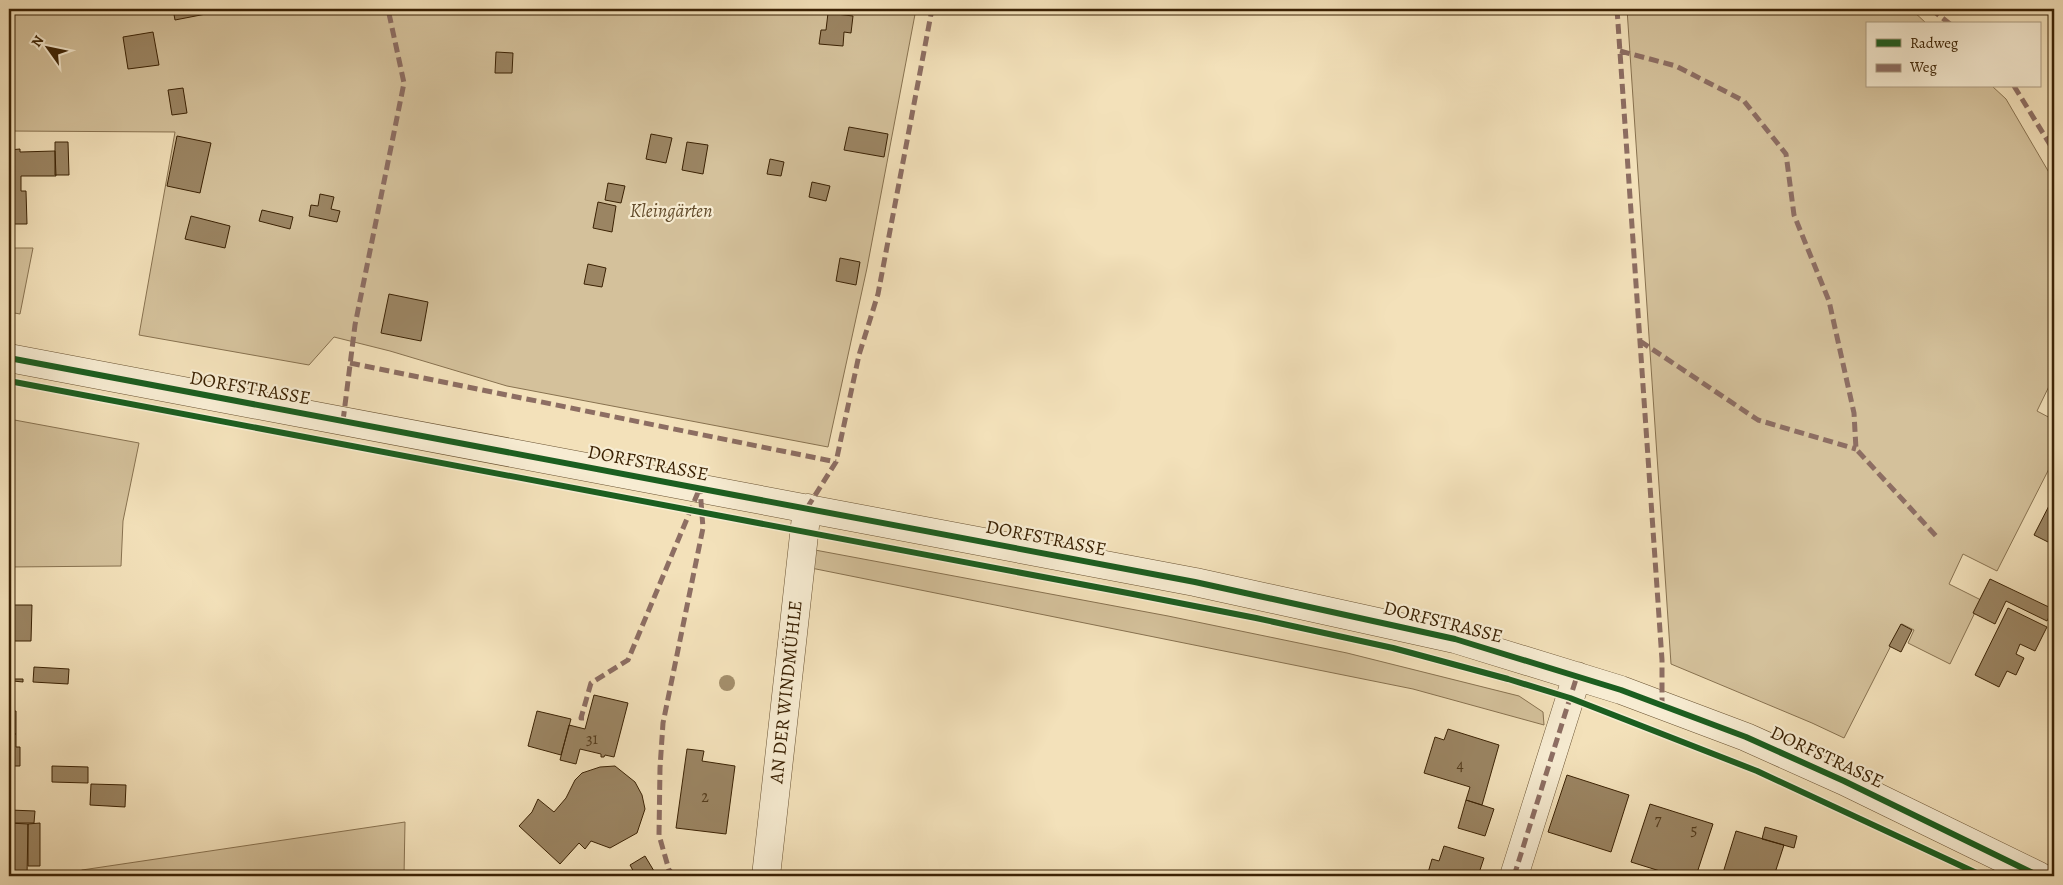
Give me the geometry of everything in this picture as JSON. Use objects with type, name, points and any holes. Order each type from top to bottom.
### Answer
[{"type":"street","name":"DORFSTRASSE","points":[[9,358],[1195,582],[1455,638],[1577,676],[1746,737],[1844,781],[2039,876]]},
{"type":"street","name":"AN DER WINDMÜHLE","points":[[766,876],[807,508]]},
{"type":"street","points":[[1514,876],[1577,676]]},
{"type":"green space","name":"Kleingärten","points":[[9,9],[916,9],[867,268],[828,447],[507,386],[390,351],[334,337],[309,365],[139,335],[175,132],[9,131]]},
{"type":"green space","points":[[1627,9],[1911,9],[1925,22],[1866,22],[1866,88],[1994,88],[2006,99],[2054,181],[2054,376],[2037,411],[2054,420],[2054,459],[1997,571],[1963,554],[1949,584],[1981,600],[1950,664],[1908,643],[1914,630],[1902,624],[1844,738],[1671,664]]},
{"type":"green space","points":[[9,248],[33,248],[20,314],[9,312]]},
{"type":"green space","points":[[9,419],[139,443],[123,521],[121,566],[9,567]]},
{"type":"green space","points":[[815,550],[1168,616],[1347,653],[1519,696],[1543,712],[1544,725],[1413,689],[811,568]]},
{"type":"green space","points":[[405,822],[404,876],[332,876],[254,871],[254,876],[72,876],[82,870]]},
{"type":"building","points":[[173,9],[210,9],[211,13],[175,20]]},
{"type":"building","points":[[828,13],[853,16],[851,33],[844,32],[843,46],[819,44],[821,30],[826,30]]},
{"type":"building","points":[[153,32],[159,65],[128,69],[123,37]]},
{"type":"building","points":[[496,52],[513,53],[512,73],[495,73]]},
{"type":"building","points":[[183,88],[187,113],[172,115],[168,90]]},
{"type":"building","points":[[849,127],[888,134],[884,157],[844,150]]},
{"type":"building","points":[[651,134],[672,138],[666,163],[646,159]]},
{"type":"building","points":[[177,136],[211,143],[200,193],[167,186]]},
{"type":"building","points":[[55,142],[68,142],[69,175],[55,175]]},
{"type":"building","points":[[687,142],[708,145],[703,174],[682,170]]},
{"type":"building","points":[[20,149],[20,152],[55,151],[56,176],[21,176],[21,191],[26,191],[27,224],[9,224],[9,150]]},
{"type":"building","points":[[770,159],[784,162],[781,176],[767,174]]},
{"type":"building","points":[[812,182],[830,186],[826,201],[809,197]]},
{"type":"building","points":[[608,183],[625,186],[621,203],[605,200]]},
{"type":"building","points":[[320,194],[334,197],[331,209],[340,211],[337,222],[309,216],[311,205],[318,206]]},
{"type":"building","points":[[598,202],[616,206],[612,232],[593,228]]},
{"type":"building","points":[[262,210],[293,217],[290,229],[259,221]]},
{"type":"building","points":[[191,216],[230,226],[225,248],[185,239]]},
{"type":"building","points":[[840,258],[860,262],[856,285],[836,281]]},
{"type":"building","points":[[588,264],[606,268],[602,287],[584,284]]},
{"type":"building","points":[[389,294],[428,302],[421,341],[381,333]]},
{"type":"building","points":[[2054,496],[2054,545],[2034,535]]},
{"type":"building","points":[[1990,579],[2053,609],[2047,621],[2006,601],[1995,624],[1973,613]]},
{"type":"building","points":[[9,591],[11,591],[11,605],[32,605],[31,641],[9,641]]},
{"type":"building","points":[[2008,608],[2047,627],[2035,651],[2020,644],[2016,654],[2024,658],[2016,675],[2007,671],[1999,687],[1975,675]]},
{"type":"building","points":[[1901,624],[1912,630],[1901,652],[1889,646]]},
{"type":"building","points":[[34,667],[69,669],[68,684],[33,682]]},
{"type":"building","points":[[9,679],[23,679],[23,682],[13,681],[13,711],[16,711],[16,734],[9,734]]},
{"type":"building","points":[[594,695],[628,703],[614,757],[605,755],[601,757],[601,754],[580,749],[576,764],[560,760],[569,725],[585,729]]},
{"type":"building","points":[[537,711],[571,719],[561,755],[528,746]]},
{"type":"building","points":[[1448,729],[1499,745],[1482,805],[1466,800],[1470,787],[1424,773],[1435,737],[1444,740]]},
{"type":"building","points":[[9,734],[16,734],[16,747],[20,747],[20,766],[9,766]]},
{"type":"building","points":[[687,749],[704,751],[702,761],[735,766],[726,834],[676,828]]},
{"type":"building","points":[[52,766],[88,767],[88,783],[52,782]]},
{"type":"building","points":[[615,766],[635,782],[642,795],[645,809],[637,833],[610,848],[591,841],[585,849],[579,843],[560,864],[519,826],[532,812],[538,799],[554,812],[566,798],[575,780],[582,773],[600,767]]},
{"type":"building","points":[[1567,775],[1629,795],[1611,852],[1548,832]]},
{"type":"building","points":[[91,784],[126,785],[125,807],[90,805]]},
{"type":"building","points":[[1466,800],[1494,809],[1485,836],[1458,828]]},
{"type":"building","points":[[1650,804],[1713,824],[1696,876],[1676,876],[1631,862]]},
{"type":"building","points":[[10,810],[35,811],[34,823],[9,823]]},
{"type":"building","points":[[9,823],[28,824],[27,876],[9,876]]},
{"type":"building","points":[[40,823],[40,866],[28,866],[28,824]]},
{"type":"building","points":[[1765,827],[1797,836],[1794,848],[1762,839]]},
{"type":"building","points":[[1736,831],[1784,845],[1774,876],[1722,876]]},
{"type":"building","points":[[1444,846],[1484,858],[1478,876],[1427,876],[1432,859],[1439,861]]},
{"type":"building","points":[[645,856],[654,871],[646,876],[636,876],[630,865]]},
{"type":"marked path","points":[[343,421],[355,325],[404,83],[388,9]]},
{"type":"marked path","points":[[807,508],[836,462],[859,355],[878,294],[932,9]]},
{"type":"marked path","points":[[1617,9],[1662,660],[1662,706]]},
{"type":"marked path","points":[[1931,9],[1947,22]]},
{"type":"marked path","points":[[1620,51],[1676,66],[1744,101],[1786,154],[1794,215],[1829,301],[1854,413],[1856,449],[1936,536]]},
{"type":"marked path","points":[[2015,88],[2054,151]]},
{"type":"marked path","points":[[1640,341],[1758,420],[1856,449]]},
{"type":"marked path","points":[[350,363],[836,462]]},
{"type":"marked path","points":[[675,876],[669,870],[659,835],[660,768],[663,723],[703,528],[700,488]]},
{"type":"marked path","points":[[584,718],[581,718],[591,683],[628,660],[699,490]]},
{"type":"marked path","points":[[1514,876],[1577,676]]},
{"type":"cycle path","points":[[9,358],[1195,582],[1455,639],[1621,690],[1746,737],[1844,781],[2039,876]]},
{"type":"cycle path","points":[[9,381],[1133,594],[1256,618],[1393,648],[1570,698],[1757,771],[1983,876]]}]
